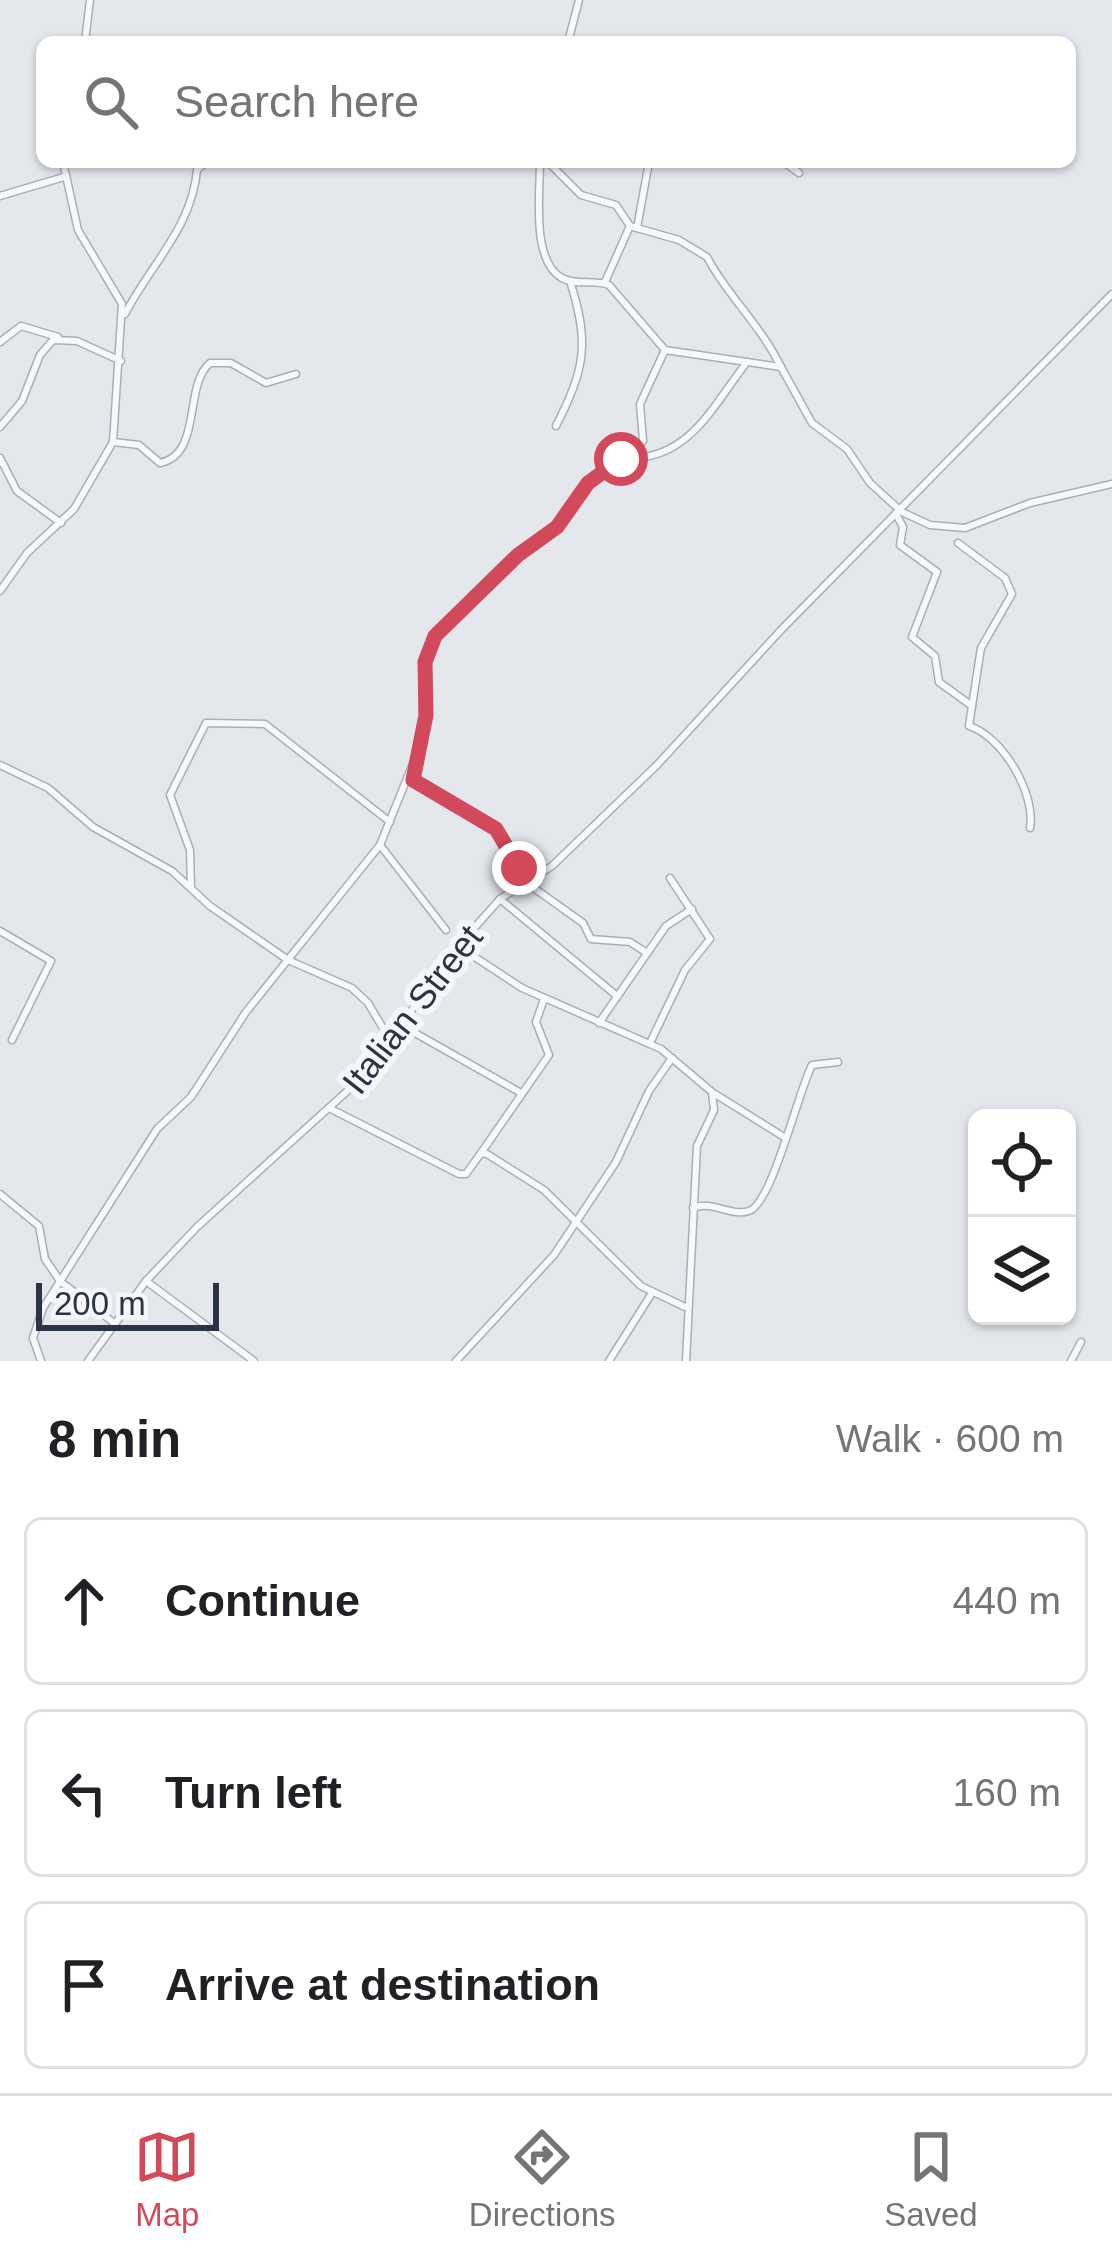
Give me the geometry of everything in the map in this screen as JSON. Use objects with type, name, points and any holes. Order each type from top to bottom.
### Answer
[{"type":"street","points":[[86,36],[90,0]]},
{"type":"street","points":[[570,36],[579,0]]},
{"type":"street","points":[[0,591],[28,554],[61,523],[113,442],[124,316],[119,295],[78,230],[63,168]]},
{"type":"street","points":[[124,316],[185,221],[195,200],[199,168]]},
{"type":"street","points":[[544,168],[543,251],[551,268],[570,281],[605,283],[665,350],[781,367]]},
{"type":"street","points":[[551,168],[581,195],[616,205],[633,227],[679,240],[707,257],[714,278],[746,307],[812,423],[847,448],[899,514],[930,525],[965,528],[1030,503],[1112,484]]},
{"type":"street","points":[[605,283],[633,227],[648,168]]},
{"type":"street","points":[[792,168],[799,173]]},
{"type":"street","points":[[0,196],[64,177]]},
{"type":"street","points":[[556,426],[581,370],[584,324],[570,281]]},
{"type":"street","name":"Italian Street","points":[[88,1361],[146,1281],[241,1186],[365,1075],[458,946],[500,899],[564,856],[1112,294]]},
{"type":"street","points":[[0,342],[21,326],[121,361]]},
{"type":"street","points":[[0,427],[22,400],[40,355],[58,338]]},
{"type":"street","points":[[630,458],[643,440],[640,404],[665,350]]},
{"type":"street","points":[[41,1361],[33,1338],[43,1308],[147,1142],[191,1097],[288,960],[380,845],[412,776],[423,739],[425,662],[435,636],[518,555],[557,527],[588,483],[609,465],[675,449],[694,433],[747,362]]},
{"type":"street","points":[[113,442],[140,445],[160,463],[172,459],[183,445],[199,378],[210,363],[231,363],[266,383],[296,374]]},
{"type":"street","points":[[0,458],[17,491],[61,523]]},
{"type":"street","points":[[899,514],[899,544],[938,572],[912,637],[935,656],[939,682],[972,706]]},
{"type":"street","points":[[958,543],[1005,578],[1012,594],[981,648],[967,724],[991,736],[1017,776],[1030,808],[1030,828]]},
{"type":"street","points":[[191,888],[190,850],[170,795],[208,722],[265,724],[390,822]]},
{"type":"street","points":[[0,765],[48,788],[93,827],[148,855],[288,960],[362,995],[390,1040]]},
{"type":"street","points":[[412,776],[496,829],[524,881],[583,923],[595,941],[630,942],[647,953]]},
{"type":"street","points":[[380,845],[446,929]]},
{"type":"street","points":[[650,1043],[685,970],[710,939],[670,878]]},
{"type":"street","points":[[500,899],[616,996]]},
{"type":"street","points":[[599,1023],[672,920],[692,909]]},
{"type":"street","points":[[0,931],[51,961],[12,1040]]},
{"type":"street","points":[[458,946],[544,999],[650,1043],[712,1092],[784,1137]]},
{"type":"street","points":[[331,1109],[466,1174],[550,1052],[536,1022],[544,999]]},
{"type":"street","points":[[400,1024],[521,1093]]},
{"type":"street","points":[[457,1361],[540,1272],[616,1162],[649,1091],[672,1058]]},
{"type":"street","points":[[693,1208],[706,1204],[745,1212],[754,1208],[771,1182],[812,1065],[838,1062]]},
{"type":"street","points":[[686,1361],[685,1306],[698,1140],[714,1110],[712,1092]]},
{"type":"street","points":[[482,1153],[544,1190],[653,1292],[685,1306]]},
{"type":"street","points":[[0,1194],[39,1226],[45,1259],[60,1281],[114,1323]]},
{"type":"street","points":[[146,1281],[254,1361]]},
{"type":"street","points":[[609,1361],[653,1292]]},
{"type":"street","points":[[1071,1361],[1081,1342]]},
{"type":"route","points":[[519,868],[496,829],[413,780],[426,715],[425,662],[448,619],[487,590],[518,555],[557,527],[588,483],[621,459]]}]
